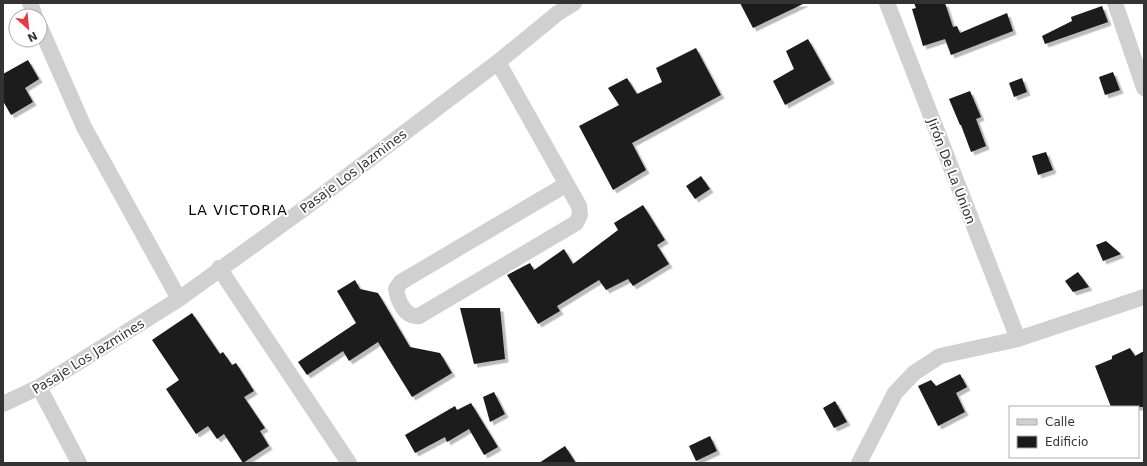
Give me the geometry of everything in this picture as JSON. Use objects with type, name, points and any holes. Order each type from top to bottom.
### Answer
[{"type":"street","name":"Pasaje Los Jazmines","points":[[3,404],[39,387],[179,299],[219,268],[309,205],[574,3]]},
{"type":"street","name":"Jirón De La Union","points":[[887,3],[1018,339]]},
{"type":"street","points":[[1115,3],[1144,88]]},
{"type":"street","points":[[48,44],[84,127],[179,299]]},
{"type":"street","points":[[498,62],[567,184],[579,206],[580,215],[576,223],[419,316],[413,317],[407,314],[397,298],[396,289],[401,282],[567,184]]},
{"type":"street","points":[[219,268],[349,463]]},
{"type":"street","points":[[859,463],[895,393],[914,372],[940,356],[1018,339],[1144,297]]},
{"type":"street","points":[[39,387],[79,463]]},
{"type":"building","points":[[740,3],[805,3],[753,28]]},
{"type":"building","points":[[914,3],[945,3],[953,27],[957,26],[960,33],[1007,13],[1013,31],[951,55],[945,39],[923,46],[912,9],[916,8]]},
{"type":"building","points":[[1102,6],[1108,22],[1045,44],[1042,36],[1072,21],[1071,17]]},
{"type":"building","points":[[808,39],[831,80],[785,105],[773,81],[794,69],[786,51]]},
{"type":"building","points":[[696,48],[721,95],[632,143],[646,170],[613,190],[579,126],[619,105],[608,88],[627,78],[637,94],[662,82],[656,68]]},
{"type":"building","points":[[28,60],[39,79],[25,88],[33,102],[11,115],[3,101],[3,74]]},
{"type":"building","points":[[1113,72],[1120,90],[1105,95],[1099,77]]},
{"type":"building","points":[[1022,78],[1027,92],[1014,97],[1009,83]]},
{"type":"building","points":[[970,91],[981,117],[976,119],[986,146],[971,152],[949,99]]},
{"type":"building","points":[[1046,152],[1053,170],[1038,175],[1032,156]]},
{"type":"building","points":[[701,176],[710,189],[695,199],[686,186]]},
{"type":"building","points":[[643,205],[665,240],[657,245],[669,264],[633,286],[628,279],[606,290],[599,280],[557,306],[560,311],[538,324],[507,275],[530,263],[534,270],[564,249],[573,264],[618,230],[614,223]]},
{"type":"building","points":[[1106,241],[1121,254],[1103,261],[1096,245]]},
{"type":"building","points":[[1078,272],[1089,287],[1073,292],[1065,281]]},
{"type":"building","points":[[355,280],[360,289],[378,293],[410,347],[440,353],[452,373],[412,397],[378,342],[349,361],[343,351],[307,375],[298,362],[356,323],[337,291]]},
{"type":"building","points":[[460,308],[500,308],[505,359],[474,364]]},
{"type":"building","points":[[192,313],[220,354],[223,352],[232,365],[236,363],[254,391],[244,397],[265,428],[260,431],[269,446],[243,463],[224,434],[217,439],[208,426],[196,434],[166,389],[179,380],[152,340]]},
{"type":"building","points":[[1130,348],[1135,356],[1144,351],[1144,407],[1111,406],[1095,366],[1112,359],[1112,356]]},
{"type":"building","points":[[960,374],[967,387],[956,393],[965,412],[938,426],[918,386],[931,380],[936,386]]},
{"type":"building","points":[[494,392],[505,414],[490,422],[483,397]]},
{"type":"building","points":[[835,401],[847,422],[834,428],[823,408]]},
{"type":"building","points":[[471,403],[498,447],[484,455],[469,429],[447,442],[445,437],[415,453],[405,435],[455,406],[457,410]]},
{"type":"building","points":[[710,436],[717,451],[696,461],[689,446]]},
{"type":"building","points":[[565,446],[576,463],[539,463]]},
{"type":"district","name":"LA VICTORIA","points":[[238,210]]}]
